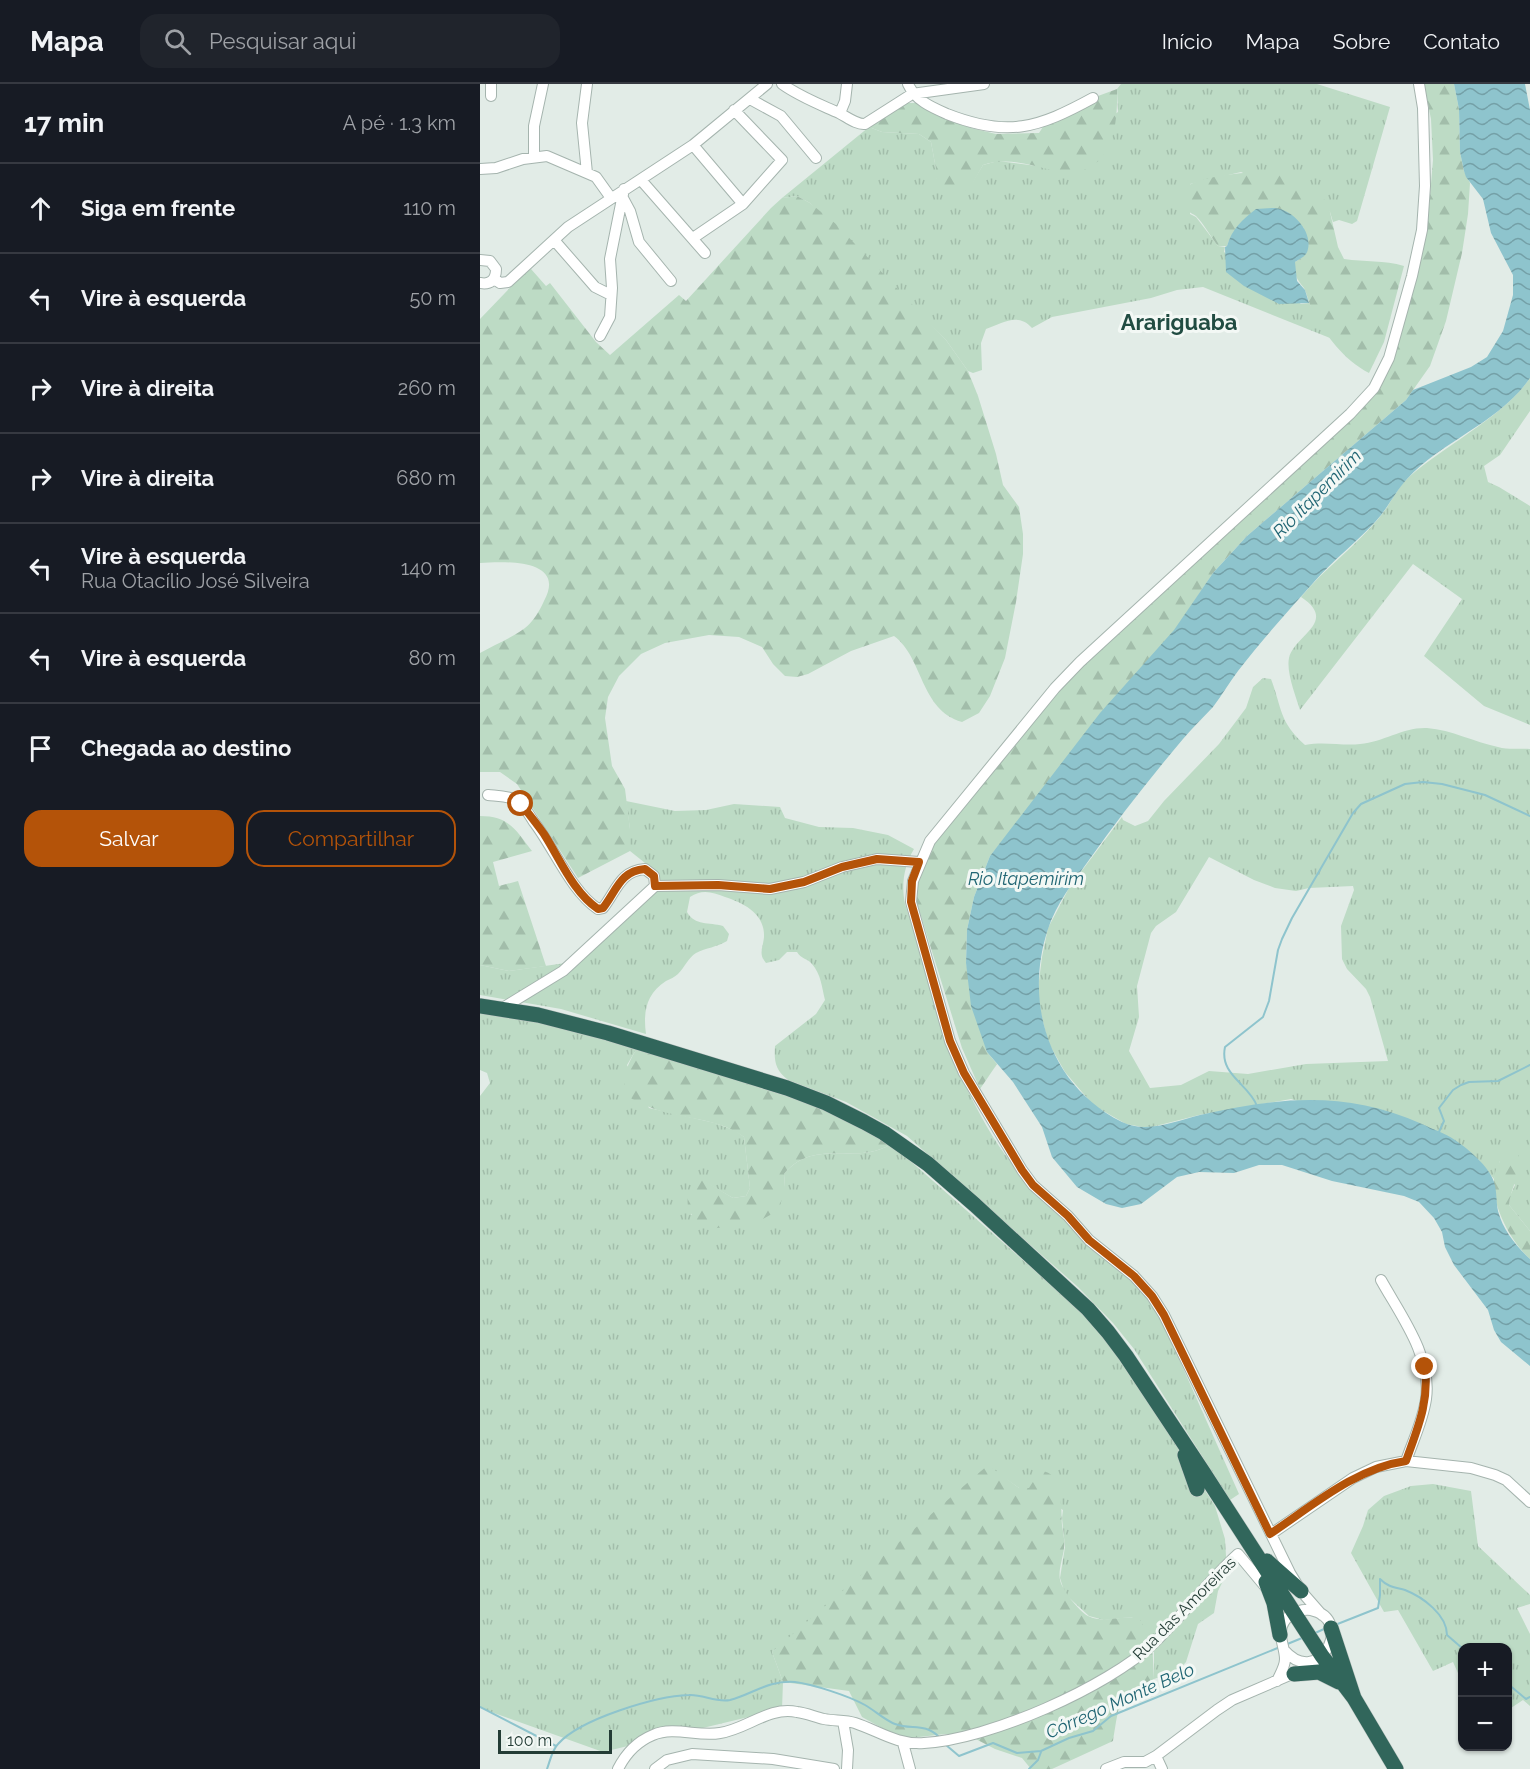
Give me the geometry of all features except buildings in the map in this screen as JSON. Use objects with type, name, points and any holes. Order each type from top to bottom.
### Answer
[{"type":"highway","points":[[480,1006],[538,1015],[608,1033],[776,1085],[826,1103],[884,1133],[928,1164],[1088,1309],[1126,1356],[1179,1435],[1271,1594],[1277,1612],[1282,1642]]},
{"type":"highway","points":[[1179,1435],[1197,1489]]},
{"type":"highway","points":[[1244,1549],[1294,1582]]},
{"type":"highway","points":[[1244,1549],[1290,1608],[1320,1658],[1350,1692],[1396,1769]]},
{"type":"highway","points":[[1331,1628],[1350,1692]]},
{"type":"highway","points":[[1294,1674],[1319,1672],[1350,1692]]},
{"type":"street","points":[[534,157],[534,126],[543,84]]},
{"type":"street","points":[[587,84],[582,123],[587,173]]},
{"type":"street","points":[[494,279],[500,283],[508,282],[568,227],[693,145],[767,84]]},
{"type":"street","points":[[783,84],[814,103],[840,113],[861,125],[910,89],[984,84]]},
{"type":"street","points":[[840,113],[845,101],[847,84]]},
{"type":"street","points":[[1106,1769],[1124,1762],[1145,1765],[1232,1700],[1294,1674],[1320,1658],[1331,1642],[1331,1628],[1294,1582],[1164,1315],[1152,1296],[1134,1276],[1089,1240],[1068,1216],[1033,1185],[964,1073],[950,1041],[911,902],[912,881],[930,841],[1055,688],[1080,662],[1350,414],[1374,388],[1389,358],[1412,276],[1422,230],[1425,186],[1424,108],[1419,84]]},
{"type":"street","points":[[910,89],[932,107],[961,119],[992,127],[1012,129],[1031,126],[1065,113],[1093,98]]},
{"type":"street","points":[[750,99],[781,116],[816,158]]},
{"type":"street","points":[[693,238],[743,204],[782,160],[734,110]]},
{"type":"street","points":[[693,145],[743,204]]},
{"type":"street","points":[[480,169],[496,168],[523,159],[547,156],[596,177],[619,195],[630,211],[639,242],[671,281]]},
{"type":"street","points":[[641,180],[705,254]]},
{"type":"street","points":[[600,336],[610,317],[610,259],[619,195]]},
{"type":"street","points":[[554,240],[595,287],[611,295]]},
{"type":"street","points":[[480,260],[490,261],[495,265],[496,274],[494,279],[486,284],[480,283]]},
{"type":"street","points":[[488,795],[513,799],[521,804],[543,833],[580,892],[598,909],[603,908],[624,876],[635,870],[645,869],[654,876],[655,886]]},
{"type":"street","points":[[501,1009],[563,971],[655,886],[718,885],[770,889],[804,882],[842,867],[877,859],[919,862]]},
{"type":"street","points":[[1381,1280],[1419,1350],[1425,1367],[1427,1385],[1423,1412],[1406,1461]]},
{"type":"street","points":[[1270,1534],[1353,1478],[1376,1467],[1406,1461],[1471,1468],[1495,1475],[1506,1480],[1530,1502]]},
{"type":"street","name":"Rua das Amoreiras","points":[[618,1769],[630,1748],[654,1734],[720,1733],[747,1725],[772,1712],[795,1711],[823,1719],[855,1723],[903,1743],[924,1743],[968,1736],[1001,1725],[1084,1691],[1122,1668],[1152,1645],[1244,1549]]},
{"type":"street","points":[[1277,1681],[1284,1666],[1282,1642],[1294,1582]]},
{"type":"street","points":[[1290,1608],[1308,1610],[1322,1615]]},
{"type":"street","points":[[1282,1642],[1297,1660],[1305,1662],[1320,1658]]},
{"type":"street","points":[[843,1721],[848,1750],[847,1769]]},
{"type":"street","points":[[903,1743],[910,1769]]},
{"type":"street","points":[[655,1769],[667,1760],[692,1754],[773,1759],[834,1769]]},
{"type":"street","points":[[1156,1756],[1162,1769]]},
{"type":"street","points":[[773,1759],[784,1769]]},
{"type":"green space","points":[[1121,84],[1317,84],[1390,107],[1357,221],[1352,224],[1339,220],[1333,222],[1330,212],[1241,172],[1190,184],[1190,214],[1196,217],[1218,246],[1225,247],[1224,252],[1301,304],[1309,303],[1330,338],[1203,287],[1177,290],[1151,298],[1052,317],[1032,328],[1021,321],[1004,322],[986,329],[981,343],[982,370],[973,373],[968,371],[946,340],[810,203],[797,196],[782,198],[869,127],[882,132],[919,134],[931,142],[936,178],[969,188],[983,165],[998,161],[1037,166],[1118,112],[1117,89]]},
{"type":"green space","points":[[1424,84],[1454,84],[1459,109],[1460,152],[1464,171],[1470,183],[1462,253],[1446,321],[1430,366],[1406,400],[1247,536],[1213,573],[1175,630],[990,856],[974,897],[967,930],[966,963],[987,1052],[997,1064],[980,1089],[962,1048],[916,900],[920,861],[1070,677],[1377,383],[1428,219],[1433,160],[1431,119]]},
{"type":"green space","points":[[1117,89],[1114,132],[1103,156],[1094,165],[1081,171],[1065,173],[1015,162],[991,163],[983,165],[970,188],[962,192],[946,191],[940,186],[936,178],[931,142],[919,134],[882,132],[869,127],[903,103],[920,103],[971,128],[996,134],[1039,133],[1052,113]]},
{"type":"green space","points":[[1271,171],[1300,181],[1324,199],[1330,212],[1338,247],[1344,259],[1404,266],[1384,342],[1369,373],[1343,354],[1329,337],[1312,310],[1304,288],[1296,277],[1295,262],[1304,255],[1308,247],[1303,227],[1230,238],[1227,246],[1218,246],[1199,219],[1181,204],[1180,194],[1186,187],[1198,181],[1232,174]]},
{"type":"green space","points":[[797,196],[810,203],[836,224],[946,340],[968,371],[996,454],[1003,485],[1019,507],[1023,534],[1023,554],[1005,658],[990,696],[979,713],[962,722],[948,716],[938,706],[904,645],[894,636],[851,651],[808,674],[797,677],[785,676],[773,664],[762,647],[739,637],[709,635],[665,643],[641,654],[619,676],[608,697],[605,718],[612,766],[625,789],[630,851],[578,878],[517,784],[500,772],[480,772],[480,653],[528,625],[544,601],[549,587],[547,577],[541,570],[530,566],[504,562],[480,563],[480,319],[524,273],[531,269],[546,286],[550,283],[596,342],[610,355],[679,295],[686,301],[782,198]]},
{"type":"green space","points":[[1530,378],[1530,411],[1500,455],[1484,466],[1488,482],[1530,506],[1530,725],[1484,706],[1424,656],[1462,599],[1413,564],[1300,710],[1290,677],[1289,658],[1298,642],[1311,628],[1316,614],[1312,606],[1301,597],[1370,528],[1409,477],[1504,406]]},
{"type":"green space","points":[[1263,678],[1271,679],[1286,722],[1305,745],[1369,743],[1410,730],[1427,728],[1502,748],[1530,749],[1530,1231],[1509,1205],[1515,1185],[1500,1161],[1494,1179],[1478,1159],[1291,1099],[1199,1115],[1148,1128],[1126,1124],[1093,1105],[1065,1072],[1048,1042],[1037,997],[1042,957],[1048,928],[1069,888],[1122,817],[1123,820],[1135,826],[1148,821],[1219,744],[1246,708],[1253,687]],"holes":[[[1209,857],[1275,888],[1296,891],[1309,888],[1353,886],[1354,890],[1341,926],[1342,959],[1347,969],[1366,989],[1370,997],[1388,1061],[1306,1064],[1248,1074],[1209,1071],[1181,1085],[1150,1088],[1129,1051],[1139,1017],[1137,986],[1151,933],[1156,926],[1176,912]]]},
{"type":"green space","points":[[626,801],[675,811],[706,810],[734,804],[780,807],[785,818],[819,827],[853,828],[888,835],[914,849],[904,875],[905,904],[970,1095],[992,1136],[1012,1163],[1126,1273],[1159,1314],[1239,1494],[1230,1500],[1134,1349],[1113,1323],[1078,1287],[907,1136],[846,1102],[788,1080],[780,1073],[775,1061],[775,1046],[816,1014],[825,1000],[821,981],[815,968],[797,952],[787,952],[779,960],[766,963],[762,954],[764,937],[761,921],[746,906],[711,893],[703,892],[690,897],[687,912],[690,916],[698,922],[723,926],[729,934],[727,941],[696,953],[678,974],[659,986],[647,1004],[646,1034],[561,1009],[480,995],[480,965],[509,971],[580,961],[610,922],[660,875],[630,851]]},
{"type":"green space","points":[[480,816],[498,819],[511,826],[532,851],[493,862],[499,886],[518,881],[546,966],[509,971],[480,965]]},
{"type":"green space","points":[[480,1011],[530,1019],[637,1048],[627,1065],[649,1108],[715,1123],[736,1131],[744,1137],[750,1188],[746,1196],[733,1198],[698,1178],[691,1215],[785,1187],[784,1174],[796,1163],[809,1157],[823,1154],[864,1153],[891,1144],[1067,1299],[1093,1325],[1121,1359],[1215,1506],[1225,1539],[1227,1573],[1218,1591],[1214,1613],[1198,1624],[1186,1662],[1179,1670],[1154,1679],[1154,1652],[1132,1617],[1104,1620],[1089,1616],[1065,1594],[1060,1578],[1065,1547],[1063,1510],[1029,1488],[1019,1488],[1006,1479],[772,1652],[783,1682],[782,1709],[603,1752],[480,1708],[480,1096],[490,1083],[487,1073],[480,1070]]},
{"type":"green space","points":[[637,1048],[808,1103],[891,1144],[864,1153],[823,1154],[796,1163],[784,1174],[785,1187],[779,1210],[754,1224],[708,1229],[695,1219],[689,1210],[690,1190],[698,1177],[733,1198],[746,1196],[750,1188],[744,1137],[719,1124],[663,1112],[631,1098],[626,1091],[624,1078]]},
{"type":"green space","points":[[1512,1150],[1517,1150],[1519,1165],[1509,1205],[1530,1231],[1530,1259],[1520,1249],[1503,1221],[1494,1189],[1495,1174],[1501,1160]]},
{"type":"green space","points":[[988,1465],[1019,1488],[1029,1488],[1040,1471],[1048,1472],[1053,1477],[1057,1483],[1061,1500],[1064,1545],[1060,1576],[1064,1589],[1088,1616],[1101,1619],[1139,1618],[1152,1640],[1154,1679],[1126,1696],[1122,1702],[1113,1741],[1052,1769],[1031,1769],[1022,1758],[995,1749],[966,1734],[902,1739],[862,1717],[849,1691],[783,1682],[772,1652]]},
{"type":"green space","points":[[1433,1484],[1471,1491],[1478,1546],[1530,1595],[1530,1604],[1517,1608],[1530,1634],[1530,1706],[1523,1700],[1512,1707],[1512,1643],[1458,1643],[1458,1673],[1453,1662],[1433,1671],[1398,1610],[1384,1612],[1351,1553],[1368,1510],[1384,1496],[1411,1486]]},
{"type":"water","name":"Rio Itapemirim","points":[[1454,84],[1525,84],[1530,110],[1530,378],[1503,407],[1421,465],[1407,479],[1376,521],[1321,574],[1275,626],[1238,671],[1213,707],[1158,769],[1072,884],[1051,920],[1041,957],[1039,986],[1041,1014],[1060,1065],[1077,1087],[1097,1106],[1122,1122],[1151,1127],[1257,1104],[1312,1100],[1339,1101],[1394,1113],[1443,1133],[1466,1148],[1478,1158],[1491,1176],[1503,1225],[1530,1259],[1530,1366],[1501,1342],[1494,1330],[1488,1310],[1454,1265],[1445,1247],[1442,1232],[1434,1218],[1419,1202],[1404,1196],[1332,1181],[1282,1165],[1259,1165],[1234,1173],[1199,1172],[1177,1177],[1141,1204],[1122,1208],[1106,1204],[1077,1187],[1052,1157],[1042,1127],[1013,1082],[987,1052],[971,1006],[966,963],[967,930],[974,897],[990,856],[1100,713],[1174,630],[1213,573],[1247,536],[1406,400],[1413,390],[1471,367],[1487,357],[1503,331],[1513,295],[1513,275],[1491,233],[1483,199],[1464,171],[1460,152],[1459,109]]},
{"type":"water","points":[[1274,208],[1286,211],[1297,219],[1305,230],[1309,243],[1307,251],[1295,262],[1297,281],[1305,290],[1309,303],[1279,304],[1244,286],[1226,272],[1225,247],[1238,225],[1256,209]]},
{"type":"waterway","points":[[1257,1106],[1248,1091],[1226,1065],[1225,1047],[1263,1017],[1269,1001],[1282,939],[1353,813],[1361,804],[1405,784],[1423,782],[1442,784],[1485,795],[1530,816]]},
{"type":"waterway","points":[[1438,1134],[1444,1121],[1439,1108],[1453,1090],[1469,1082],[1498,1081],[1530,1065]]},
{"type":"waterway","name":"Córrego Monte Belo","points":[[1335,1625],[1378,1608],[1380,1579],[1426,1602],[1443,1621],[1447,1635],[1458,1645]]},
{"type":"waterway","name":"Córrego Monte Belo","points":[[1313,1634],[1324,1629]]},
{"type":"waterway","name":"Córrego Monte Belo","points":[[1285,1645],[1302,1638]]},
{"type":"waterway","name":"Córrego Monte Belo","points":[[946,1745],[959,1756],[993,1743],[1017,1753],[1041,1751],[1069,1738],[1093,1731],[1111,1716],[1280,1647]]},
{"type":"waterway","name":"Córrego Monte Belo","points":[[547,1769],[556,1746],[569,1735],[583,1726],[619,1711],[675,1696],[689,1695],[730,1700],[769,1685],[785,1682],[802,1683],[840,1694],[865,1705],[891,1723],[928,1729],[938,1736]]},
{"type":"waterway","name":"Córrego Monte Belo","points":[[1512,1687],[1526,1699],[1530,1697]]},
{"type":"waterway","name":"Córrego Monte Belo","points":[[480,1707],[556,1746]]},
{"type":"waterway","points":[[1029,1769],[1038,1760],[1041,1752]]},
{"type":"district","name":"Arariguaba","points":[[1179,322]]},
{"type":"route","points":[[521,804],[543,833],[580,892],[598,909],[603,908],[611,898],[624,876],[635,870],[645,869],[654,876],[655,886],[718,885],[770,889],[804,882],[842,867],[877,859],[919,862],[912,881],[911,902],[950,1041],[964,1073],[1033,1185],[1068,1216],[1089,1240],[1134,1276],[1152,1296],[1164,1315],[1270,1534],[1353,1478],[1376,1467],[1406,1461],[1426,1398],[1425,1367]]}]
